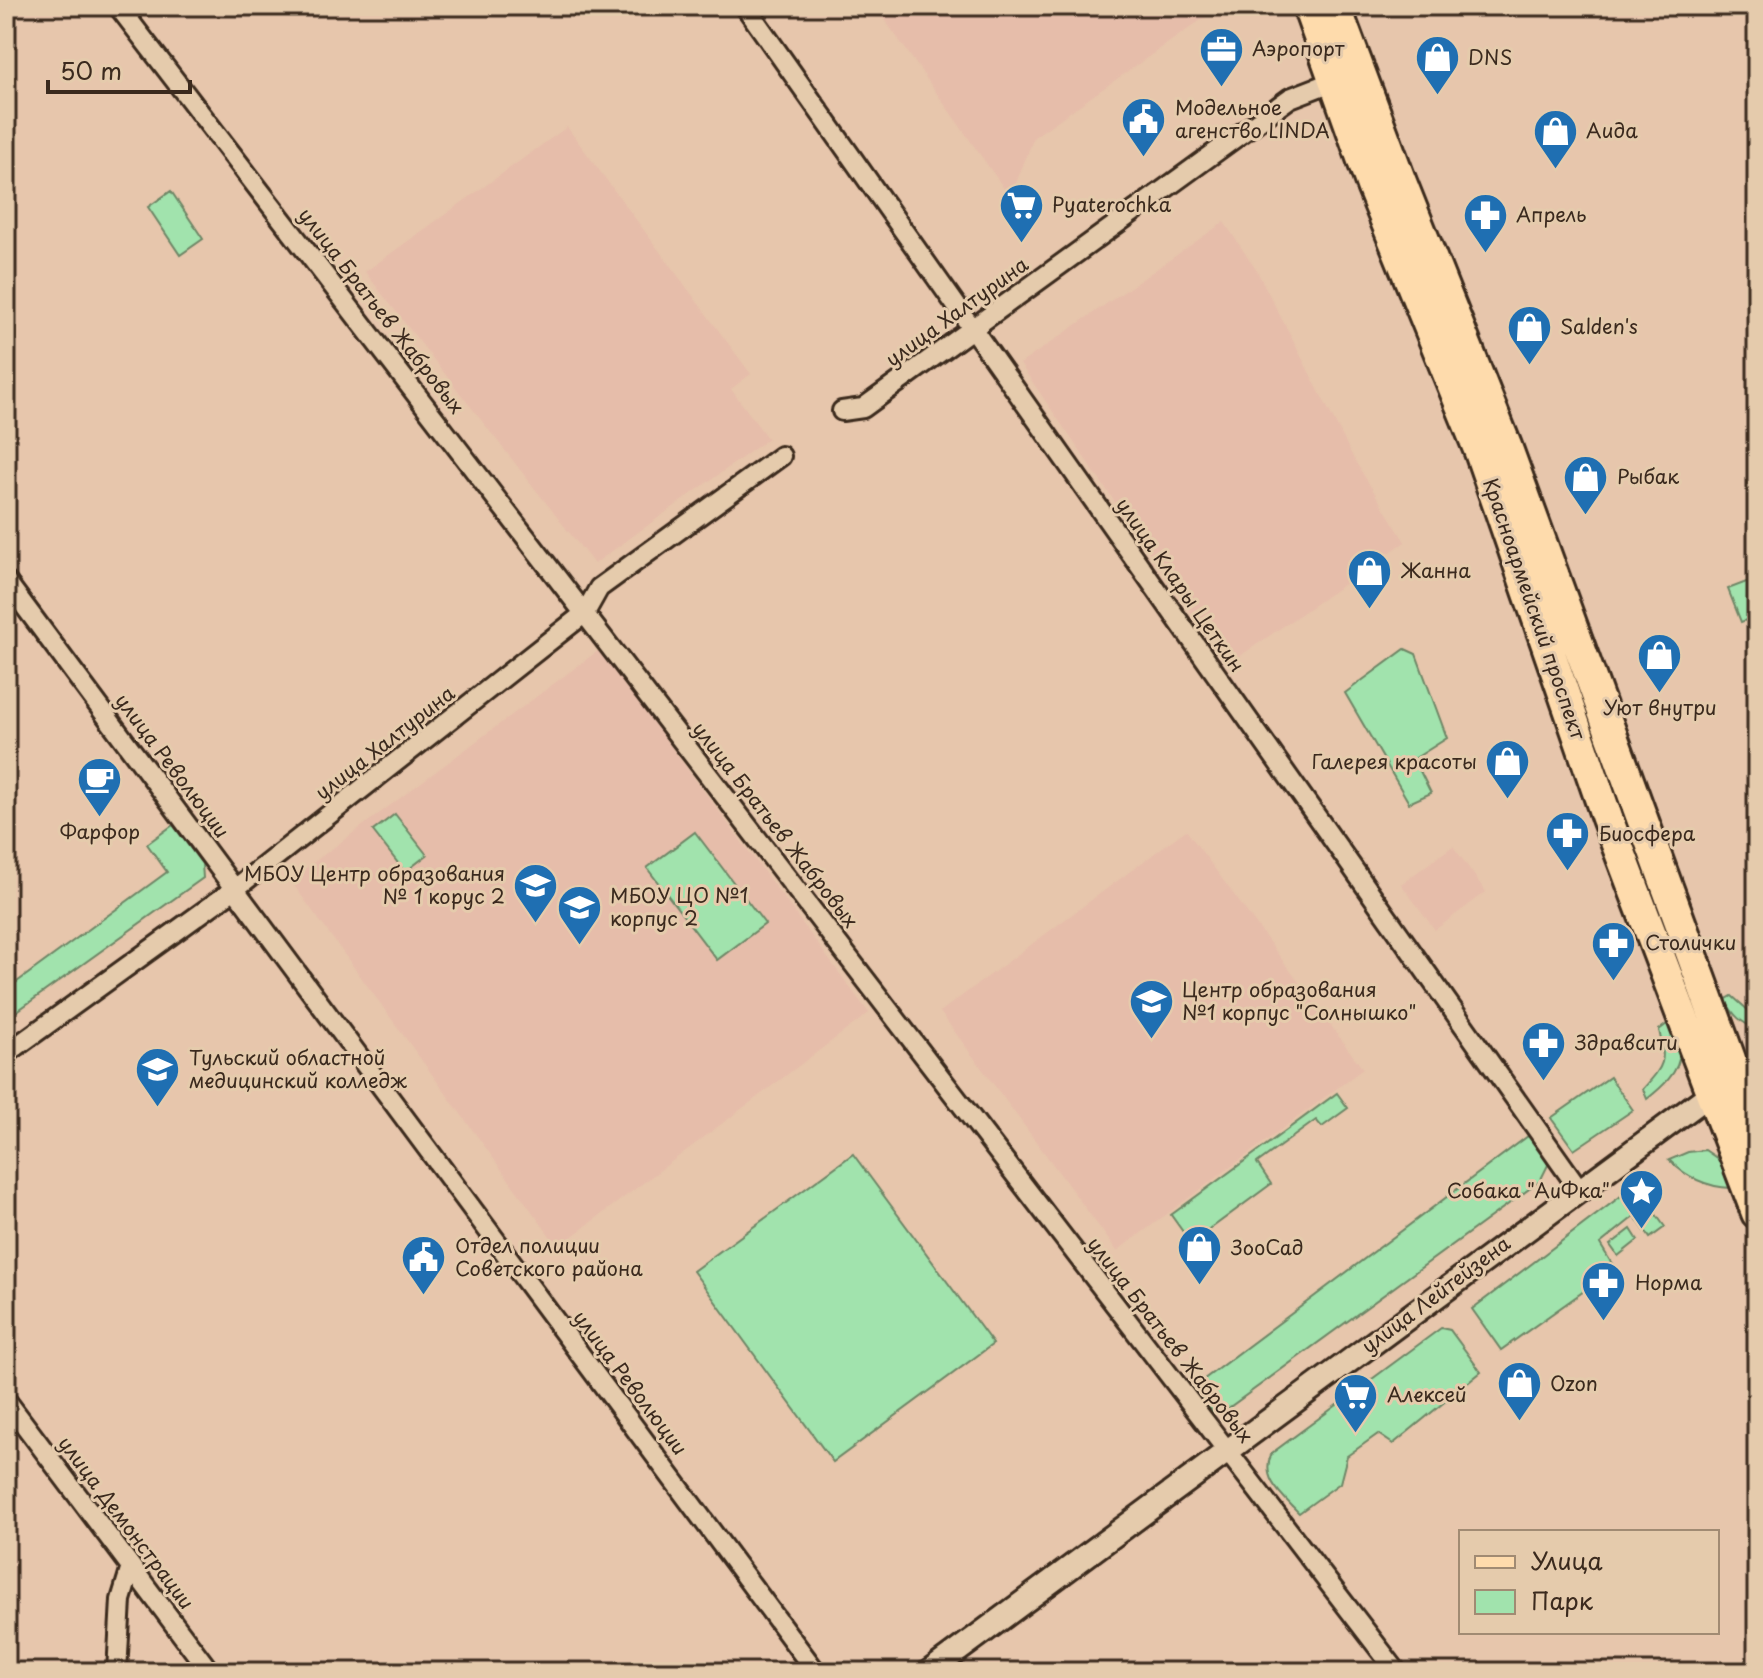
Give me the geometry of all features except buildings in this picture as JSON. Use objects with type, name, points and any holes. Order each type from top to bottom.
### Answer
[{"type":"main road","name":"Красноармейский проспект","points":[[1308,6],[1372,186],[1480,452],[1607,818],[1757,1213]]},
{"type":"main road","name":"Красноармейский проспект","points":[[1335,6],[1506,446],[1587,672],[1748,1076],[1757,1133]]},
{"type":"main road","name":"улица Лейтейзена","points":[[1710,1094],[1748,1076]]},
{"type":"street","name":"улица Братьев Жабровых","points":[[118,6],[1397,1672]]},
{"type":"street","name":"улица Клары Цеткин","points":[[745,6],[1579,1189]]},
{"type":"street","name":"улица Халтурина","points":[[842,411],[863,408],[1290,98],[1334,81]]},
{"type":"street","name":"улица Халтурина","points":[[6,1054],[236,888],[585,613],[599,588],[781,456]]},
{"type":"street","name":"улица Революции","points":[[6,581],[816,1672]]},
{"type":"street","name":"улица Лейтейзена","points":[[929,1672],[1710,1094]]},
{"type":"street","name":"улица Демонстрации","points":[[6,1400],[210,1672]]},
{"type":"street","points":[[117,1672],[121,1600],[131,1567]]},
{"type":"shaded area","points":[[875,6],[1221,6],[1034,137],[1013,191],[1008,194]]},
{"type":"shaded area","points":[[567,127],[751,374],[731,389],[768,439],[594,564],[365,272]]},
{"type":"shaded area","points":[[1224,222],[1257,271],[1355,461],[1405,542],[1227,665],[1020,364]]},
{"type":"shaded area","name":"МБОУ ЦО №1 корпус 2","points":[[599,650],[869,1013],[558,1247],[290,880]]},
{"type":"shaded area","name":"Центр образования №1 корпус \"Солнышко\"","points":[[1186,830],[1363,1069],[1117,1251],[940,1012]]},
{"type":"shaded area","points":[[1453,846],[1486,892],[1435,930],[1401,884]]},
{"type":"green space","points":[[171,191],[203,239],[180,255],[148,207]]},
{"type":"green space","points":[[1757,578],[1757,616],[1741,622],[1728,589]]},
{"type":"green space","points":[[1405,649],[1416,654],[1447,738],[1414,759],[1431,793],[1409,803],[1345,693]]},
{"type":"green space","points":[[395,814],[427,855],[405,872],[373,831]]},
{"type":"green space","points":[[173,825],[202,864],[203,878],[6,1019],[6,990],[167,872],[147,844]]},
{"type":"green space","points":[[695,832],[765,924],[717,960],[647,868]]},
{"type":"green space","points":[[1732,996],[1757,1018],[1757,1029],[1731,1010],[1725,1000]]},
{"type":"green space","points":[[1671,1021],[1679,1044],[1677,1066],[1669,1079],[1647,1099],[1643,1089],[1656,1074],[1663,1057],[1659,1030]]},
{"type":"green space","points":[[1610,1077],[1633,1110],[1574,1150],[1551,1118]]},
{"type":"green space","points":[[1337,1093],[1348,1108],[1322,1127],[1316,1120],[1257,1163],[1271,1184],[1191,1243],[1171,1215]]},
{"type":"green space","points":[[1532,1133],[1542,1147],[1548,1165],[1540,1181],[1227,1409],[1214,1412],[1191,1389]]},
{"type":"green space","points":[[1705,1150],[1718,1159],[1731,1188],[1697,1180],[1669,1160],[1688,1152]]},
{"type":"green space","points":[[853,1154],[993,1344],[833,1462],[693,1271]]},
{"type":"green space","points":[[1654,1171],[1661,1195],[1600,1244],[1615,1269],[1501,1350],[1472,1309]]},
{"type":"green space","points":[[1652,1209],[1665,1227],[1650,1238],[1637,1219]]},
{"type":"green space","points":[[1631,1229],[1638,1240],[1618,1256],[1610,1245]]},
{"type":"green space","points":[[1441,1328],[1450,1330],[1481,1372],[1393,1444],[1378,1434],[1347,1456],[1340,1483],[1299,1513],[1271,1478],[1268,1471],[1272,1453]]},
{"type":"place","name":"Аэропорт","points":[[1221,88]]},
{"type":"place","name":"DNS","points":[[1437,97]]},
{"type":"place","name":"Модельное агенство LINDA","points":[[1144,159]]},
{"type":"place","name":"Аида","points":[[1555,170]]},
{"type":"place","name":"Pyaterochka","points":[[1021,244]]},
{"type":"place","name":"Апрель","points":[[1485,254]]},
{"type":"place","name":"Salden's","points":[[1529,366]]},
{"type":"place","name":"Рыбак","points":[[1586,516]]},
{"type":"place","name":"Жанна","points":[[1370,610]]},
{"type":"place","name":"Уют внутри","points":[[1660,695]]},
{"type":"place","name":"Галерея красоты","points":[[1508,801]]},
{"type":"place","name":"Фарфор","points":[[100,819]]},
{"type":"place","name":"Биосфера","points":[[1568,873]]},
{"type":"place","name":"МБОУ Центр образования № 1 корус 2","points":[[536,924]]},
{"type":"place","name":"МБОУ ЦО №1 корпус 2","points":[[579,947]]},
{"type":"place","name":"Столички","points":[[1614,982]]},
{"type":"place","name":"Центр образования №1 корпус \"Солнышко\"","points":[[1151,1041]]},
{"type":"place","name":"Здравсити","points":[[1544,1082]]},
{"type":"place","name":"Тульский областной медицинский колледж","points":[[158,1108]]},
{"type":"place","name":"Собака \"АиФка\"","points":[[1641,1230]]},
{"type":"place","name":"ЗооСад","points":[[1200,1287]]},
{"type":"place","name":"Отдел полиции Советского района","points":[[424,1297]]},
{"type":"place","name":"Норма","points":[[1604,1322]]},
{"type":"place","name":"Ozon","points":[[1519,1423]]},
{"type":"place","name":"Алексей","points":[[1356,1434]]}]
